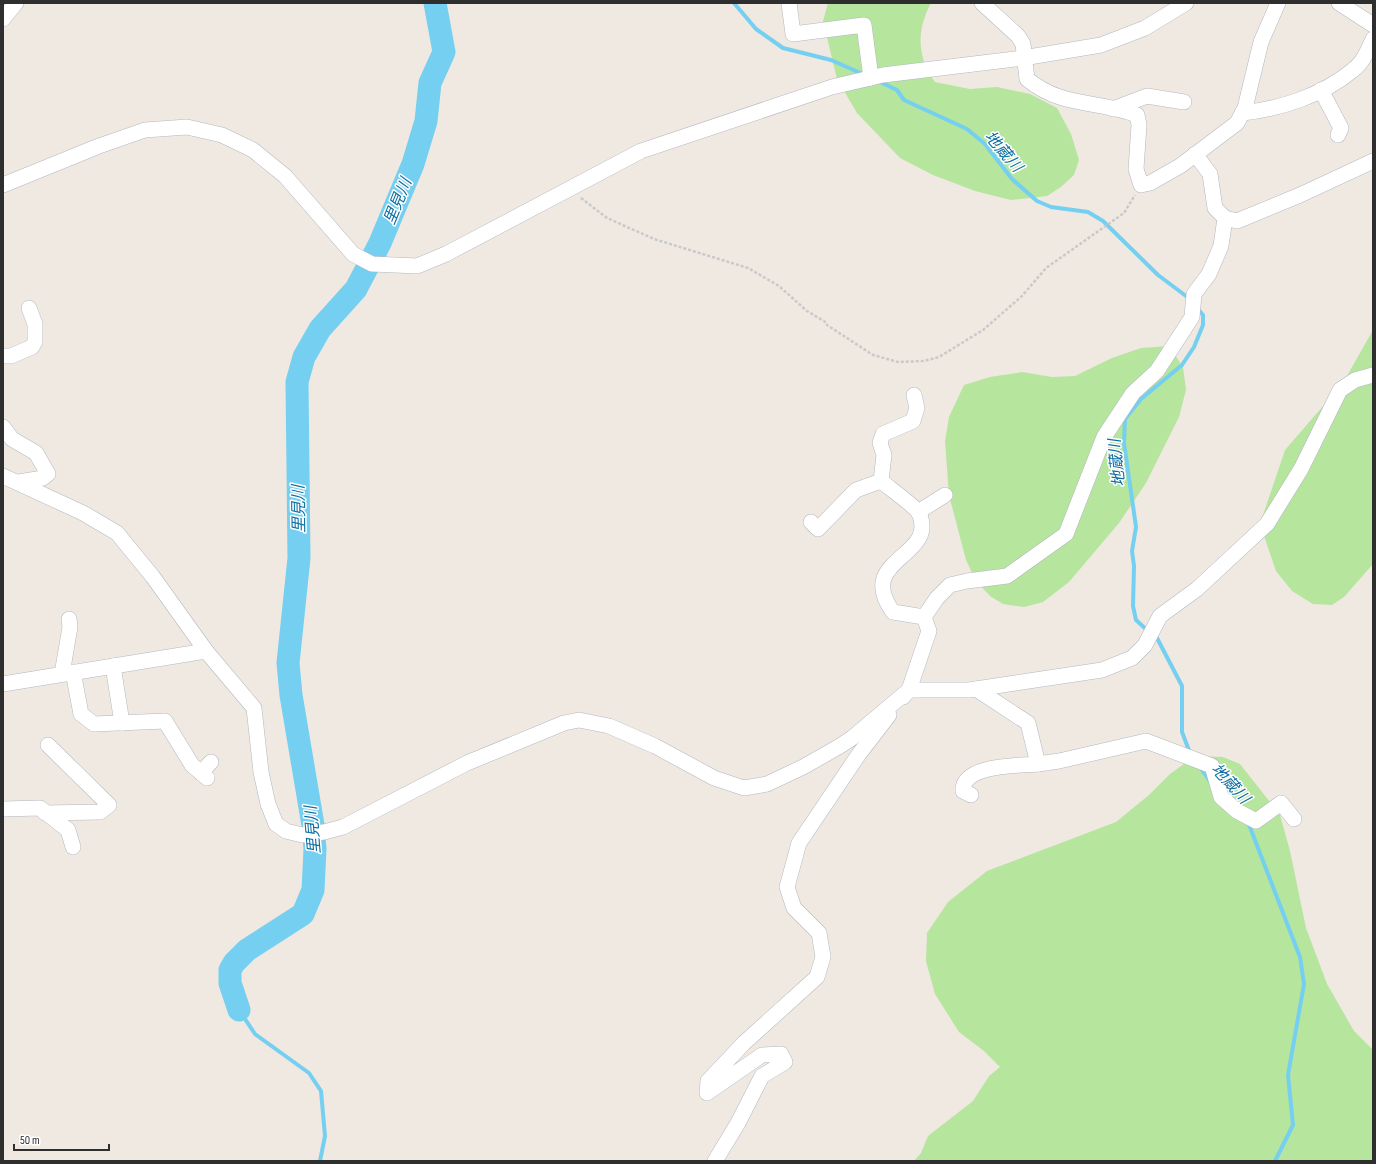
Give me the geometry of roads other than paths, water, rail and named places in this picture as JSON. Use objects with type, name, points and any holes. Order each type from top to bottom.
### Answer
[{"type":"street","points":[[3,19],[16,3]]},
{"type":"street","points":[[789,3],[793,34],[864,25],[871,78]]},
{"type":"street","points":[[982,3],[1018,36],[1022,44],[1027,79],[1039,89],[1066,100],[1137,115],[1139,126],[1136,169],[1141,185],[1150,183],[1180,166],[1237,123],[1242,113],[1260,42],[1278,3]]},
{"type":"street","points":[[3,185],[99,146],[145,130],[187,127],[222,134],[253,150],[285,176],[353,254],[372,264],[417,266],[446,254],[641,151],[832,87],[871,78],[1023,58],[1101,45],[1145,28],[1186,3]]},
{"type":"street","points":[[1339,3],[1373,25]]},
{"type":"street","points":[[1242,113],[1264,111],[1321,90],[1354,70],[1362,61],[1373,39]]},
{"type":"street","points":[[1321,90],[1341,128],[1338,135]]},
{"type":"street","points":[[1113,109],[1147,96],[1184,102]]},
{"type":"street","points":[[1195,154],[1210,174],[1215,208],[1225,218],[1237,221],[1300,195],[1373,161]]},
{"type":"street","points":[[924,617],[937,598],[950,585],[967,581],[1007,576],[1066,534],[1104,437],[1133,393],[1157,371],[1192,317],[1194,294],[1209,274],[1221,246],[1225,218]]},
{"type":"street","points":[[3,356],[11,356],[32,347],[35,342],[34,324],[30,308]]},
{"type":"street","points":[[3,476],[19,482],[46,497],[83,513],[117,533],[153,577],[206,651],[254,708],[261,772],[268,804],[276,824],[286,831],[302,835],[324,832],[342,827],[467,763],[564,723],[579,720],[609,726],[655,746],[714,778],[744,788],[767,784],[803,767],[852,738],[908,690],[976,689],[1102,670],[1132,658],[1145,645],[1160,616],[1197,588],[1267,524],[1301,469],[1340,390],[1355,380],[1373,375]]},
{"type":"street","points":[[881,481],[884,455],[880,443],[883,434],[913,421],[917,408],[914,395]]},
{"type":"street","points":[[3,427],[12,439],[36,453],[48,474],[43,478],[19,482]]},
{"type":"street","points":[[881,481],[918,512],[922,528],[917,543],[887,570],[882,586],[885,600],[893,612],[924,617]]},
{"type":"street","points":[[811,522],[818,529],[856,490],[881,481]]},
{"type":"street","points":[[918,512],[945,495]]},
{"type":"street","points":[[714,1161],[738,1123],[762,1076],[785,1062],[781,1054],[762,1055],[707,1093],[708,1081],[744,1043],[817,977],[823,958],[819,933],[794,908],[787,887],[799,843],[859,754],[908,690],[929,631],[924,617]]},
{"type":"street","points":[[69,619],[68,673],[80,714],[94,724],[165,721],[192,765],[206,771]]},
{"type":"street","points":[[3,684],[206,651]]},
{"type":"street","points":[[113,666],[122,723]]},
{"type":"street","points":[[976,689],[1028,723],[1038,764]]},
{"type":"street","points":[[971,795],[963,791],[963,785],[968,779],[978,772],[991,768],[1059,761],[1146,741],[1212,766],[1221,797],[1237,811],[1256,821],[1281,803],[1294,819]]},
{"type":"street","points":[[45,813],[100,812],[109,805],[48,745]]},
{"type":"street","points":[[3,809],[40,808],[68,830],[73,847]]},
{"type":"waterway","name":"里見川","points":[[239,1010],[230,983],[230,970],[234,963],[247,950],[303,914],[313,890],[315,849],[313,825],[291,695],[288,663],[299,558],[297,382],[304,357],[320,329],[356,289],[380,243],[413,164],[426,121],[430,83],[444,52],[435,3]]},
{"type":"waterway","name":"地蔵川","points":[[734,3],[756,29],[783,48],[831,60],[865,75]]},
{"type":"waterway","name":"地蔵川","points":[[878,81],[897,90],[904,100],[967,129],[985,144],[1012,179],[1037,201],[1051,207],[1088,212],[1103,221],[1158,275],[1190,299]]},
{"type":"waterway","name":"地蔵川","points":[[1148,631],[1136,620],[1133,606],[1134,566],[1132,551],[1136,527],[1124,443],[1125,419],[1141,399],[1182,365],[1194,347],[1203,325],[1203,315],[1198,309]]},
{"type":"waterway","name":"地蔵川","points":[[1153,636],[1157,638],[1182,686],[1182,732],[1190,753]]},
{"type":"waterway","name":"地蔵川","points":[[1200,767],[1210,781]]},
{"type":"waterway","name":"地蔵川","points":[[1248,822],[1300,957],[1304,984],[1288,1075],[1293,1125],[1275,1161]]},
{"type":"waterway","points":[[239,1010],[255,1034],[309,1073],[321,1091],[325,1136],[320,1161]]}]
